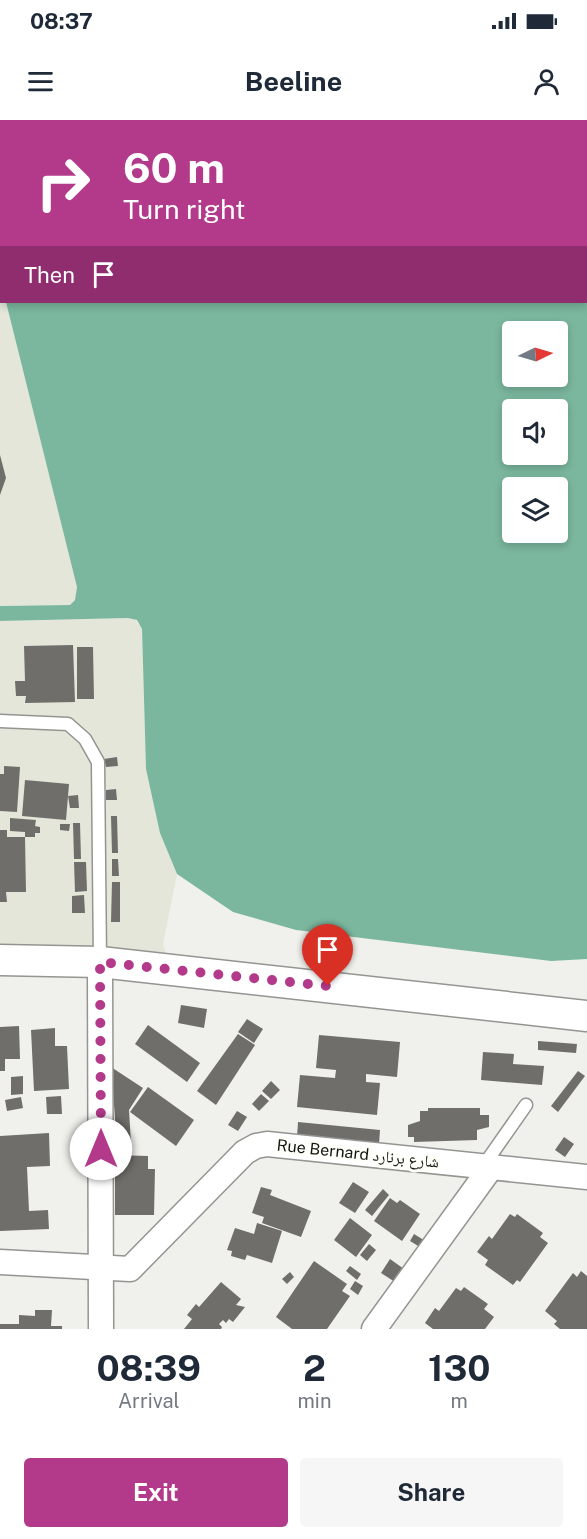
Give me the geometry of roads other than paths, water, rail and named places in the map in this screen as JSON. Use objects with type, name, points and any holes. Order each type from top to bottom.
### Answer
[{"type":"street","points":[[0,960],[100,962],[587,1016]]},
{"type":"street","points":[[100,962],[101,1319]]},
{"type":"street","name":"Rue Bernard شارع برنارد","points":[[101,1319],[130,1269],[245,1152],[256,1146],[267,1143],[587,1178]]},
{"type":"street","points":[[374,1329],[488,1166]]},
{"type":"street","points":[[0,1262],[130,1269]]},
{"type":"lane","points":[[0,721],[68,724],[84,740],[98,762],[100,962]]},
{"type":"lane","points":[[488,1166],[526,1105]]}]
